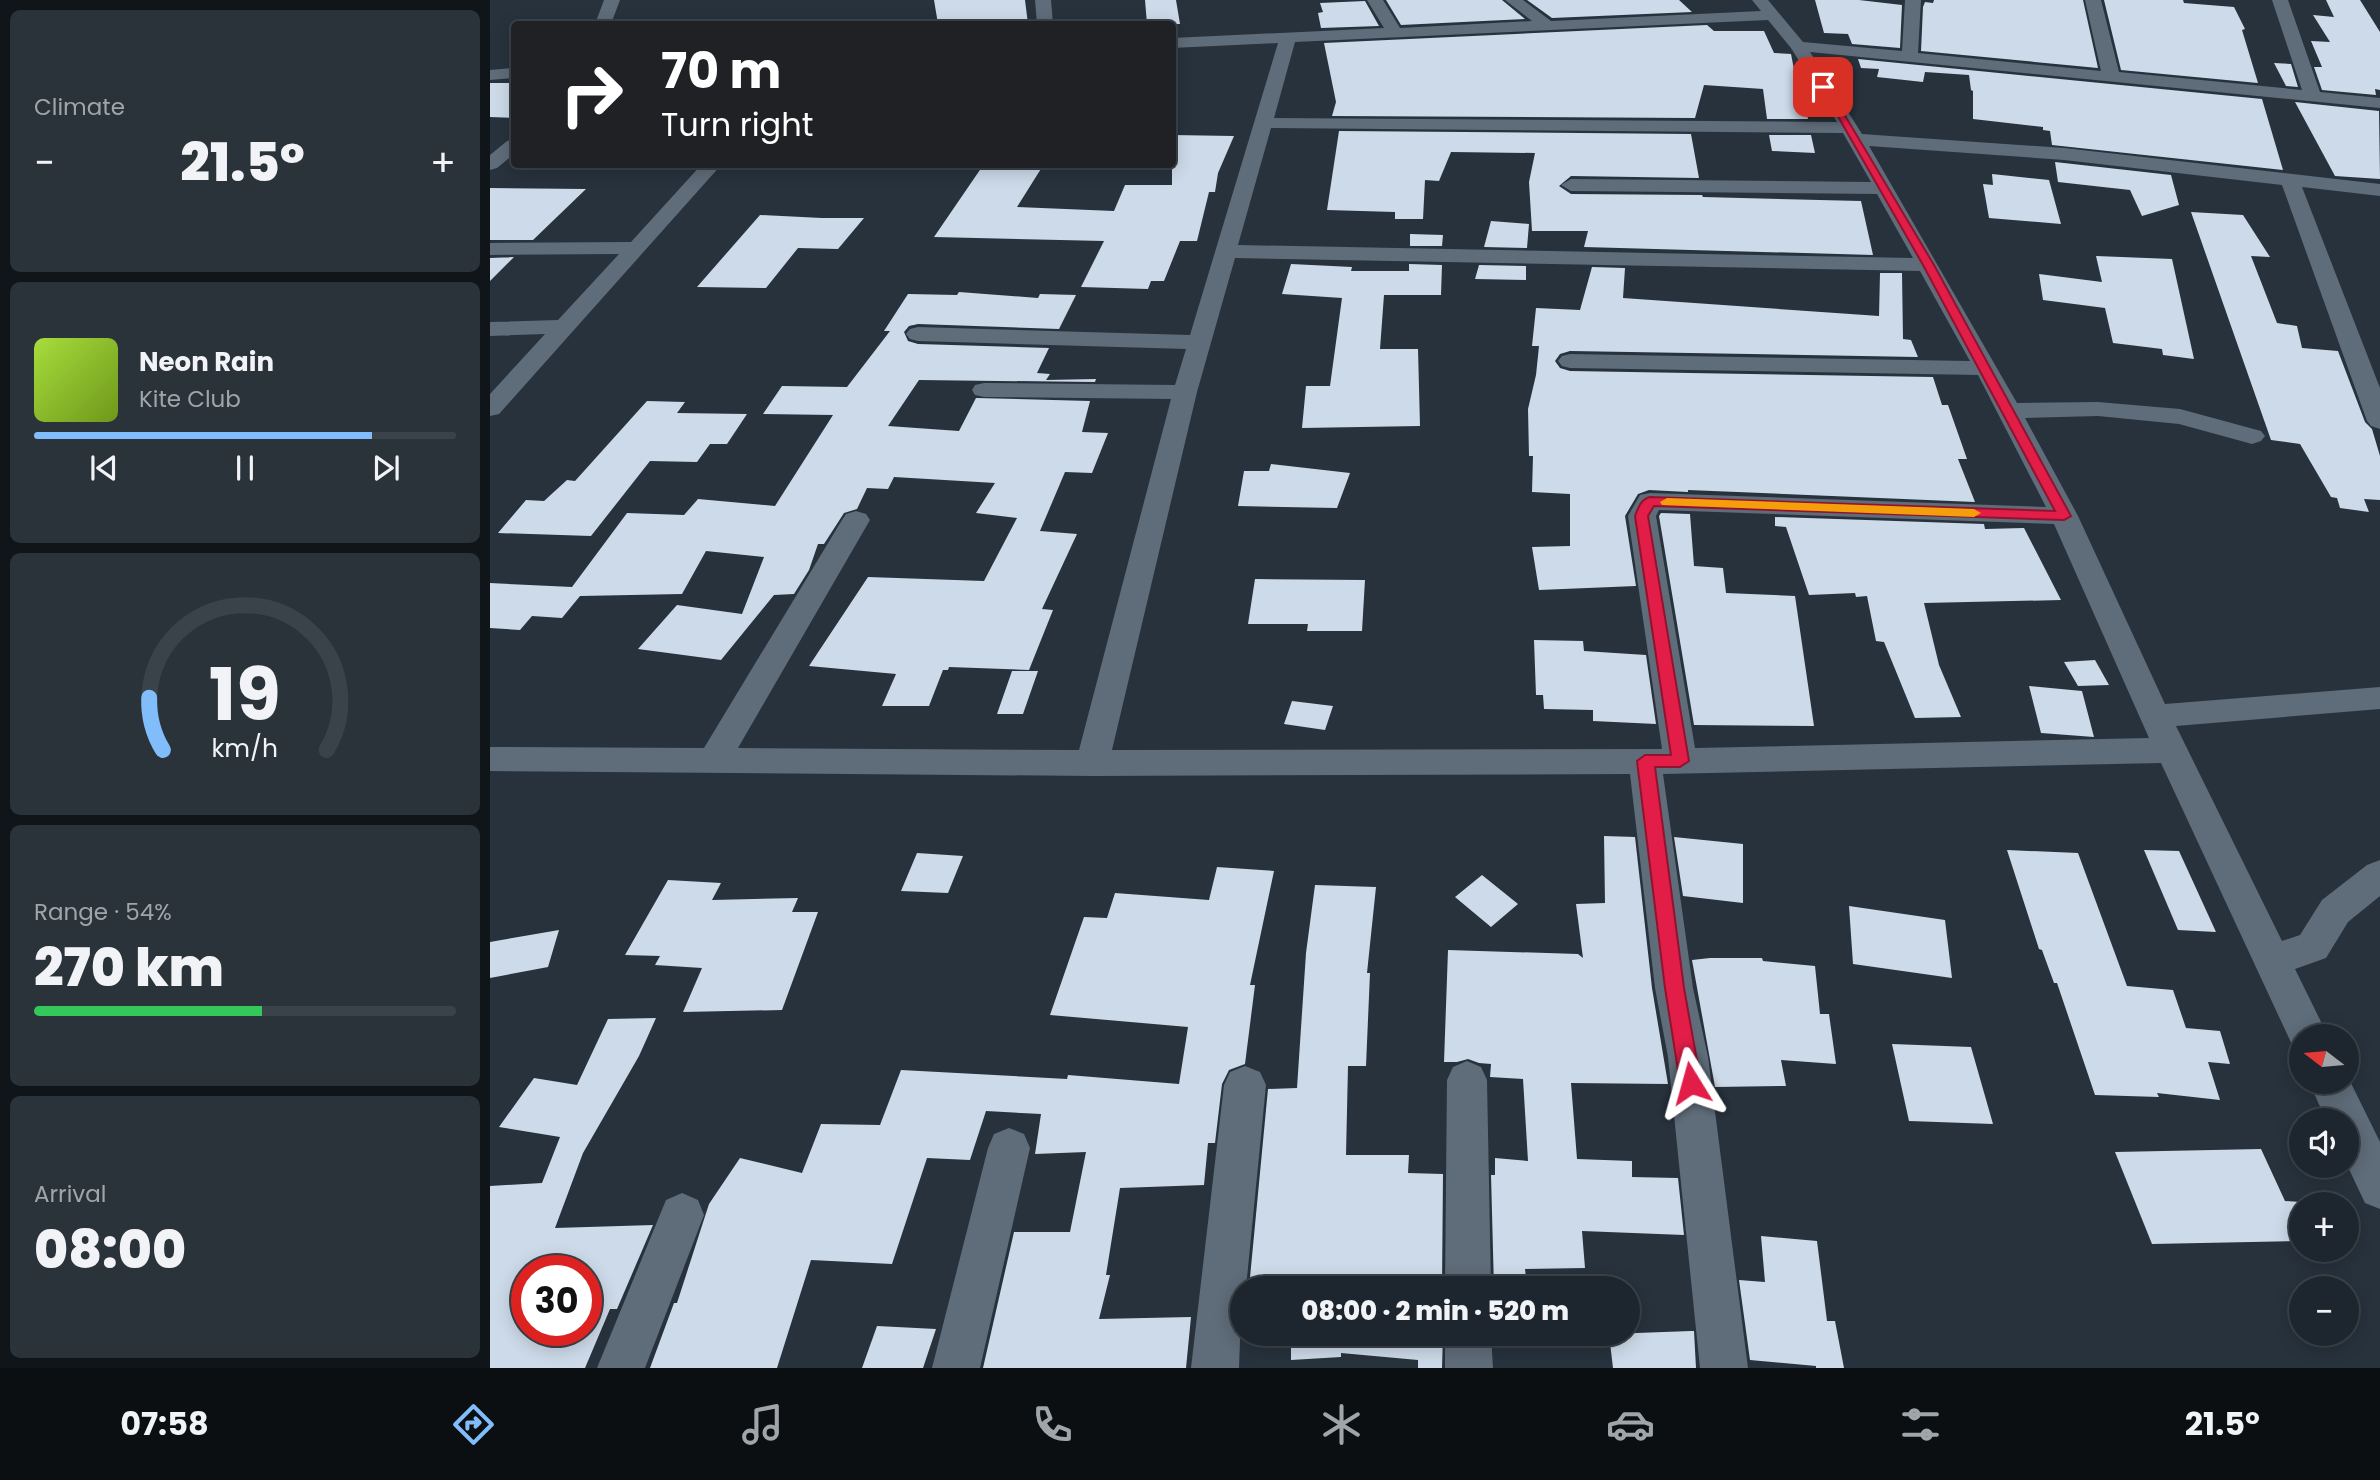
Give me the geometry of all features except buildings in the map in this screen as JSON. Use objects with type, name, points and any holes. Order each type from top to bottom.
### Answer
[{"type":"street","points":[[604,21],[612,0]]},
{"type":"street","points":[[1042,0],[1045,21]]},
{"type":"street","points":[[1375,0],[1395,33]]},
{"type":"street","points":[[1513,0],[1545,24]]},
{"type":"street","points":[[1760,0],[1798,46],[1853,133],[1986,368],[2064,516],[2155,716],[2302,1024]]},
{"type":"street","points":[[1910,57],[1913,0]]},
{"type":"street","points":[[2093,0],[2111,76]]},
{"type":"street","points":[[2280,0],[2313,96]]},
{"type":"street","points":[[1176,43],[1773,15]]},
{"type":"street","points":[[1092,763],[1185,392],[1288,38]]},
{"type":"street","points":[[1798,46],[2380,103]]},
{"type":"street","points":[[490,75],[511,73]]},
{"type":"street","points":[[1265,123],[1853,133],[2380,190]]},
{"type":"street","points":[[490,164],[511,147]]},
{"type":"street","points":[[490,409],[709,168]]},
{"type":"street","points":[[2290,180],[2380,421]]},
{"type":"street","points":[[1571,185],[1885,188]]},
{"type":"street","points":[[490,249],[634,248]]},
{"type":"street","points":[[1225,251],[1929,265]]},
{"type":"street","points":[[490,329],[562,327]]},
{"type":"street","points":[[918,334],[1200,342]]},
{"type":"street","points":[[1570,361],[1986,368]]},
{"type":"street","points":[[984,390],[1185,392]]},
{"type":"street","points":[[2007,411],[2098,409],[2180,417],[2252,436]]},
{"type":"street","points":[[1724,1368],[1688,1058],[1674,988],[1663,761],[1642,516],[1650,501],[2064,516]]},
{"type":"street","points":[[712,762],[856,520]]},
{"type":"street","points":[[2155,716],[2380,698]]},
{"type":"street","points":[[490,759],[1092,763],[1663,761],[2171,750]]},
{"type":"street","points":[[2272,960],[2313,947],[2335,911],[2380,875]]},
{"type":"street","points":[[1467,1080],[1468,1276]]},
{"type":"street","points":[[1215,1368],[1245,1086]]},
{"type":"street","points":[[2335,1094],[2380,1188]]},
{"type":"street","points":[[956,1368],[1009,1148]]},
{"type":"street","points":[[621,1368],[682,1215]]},
{"type":"street","points":[[1468,1346],[1469,1368]]},
{"type":"slow traffic","points":[[1667,502],[1974,513]]},
{"type":"route","points":[[1691,1083],[1674,988],[1645,761],[1680,761],[1642,516],[1645,508],[1650,501],[2064,516],[1929,265],[1823,87]]}]
